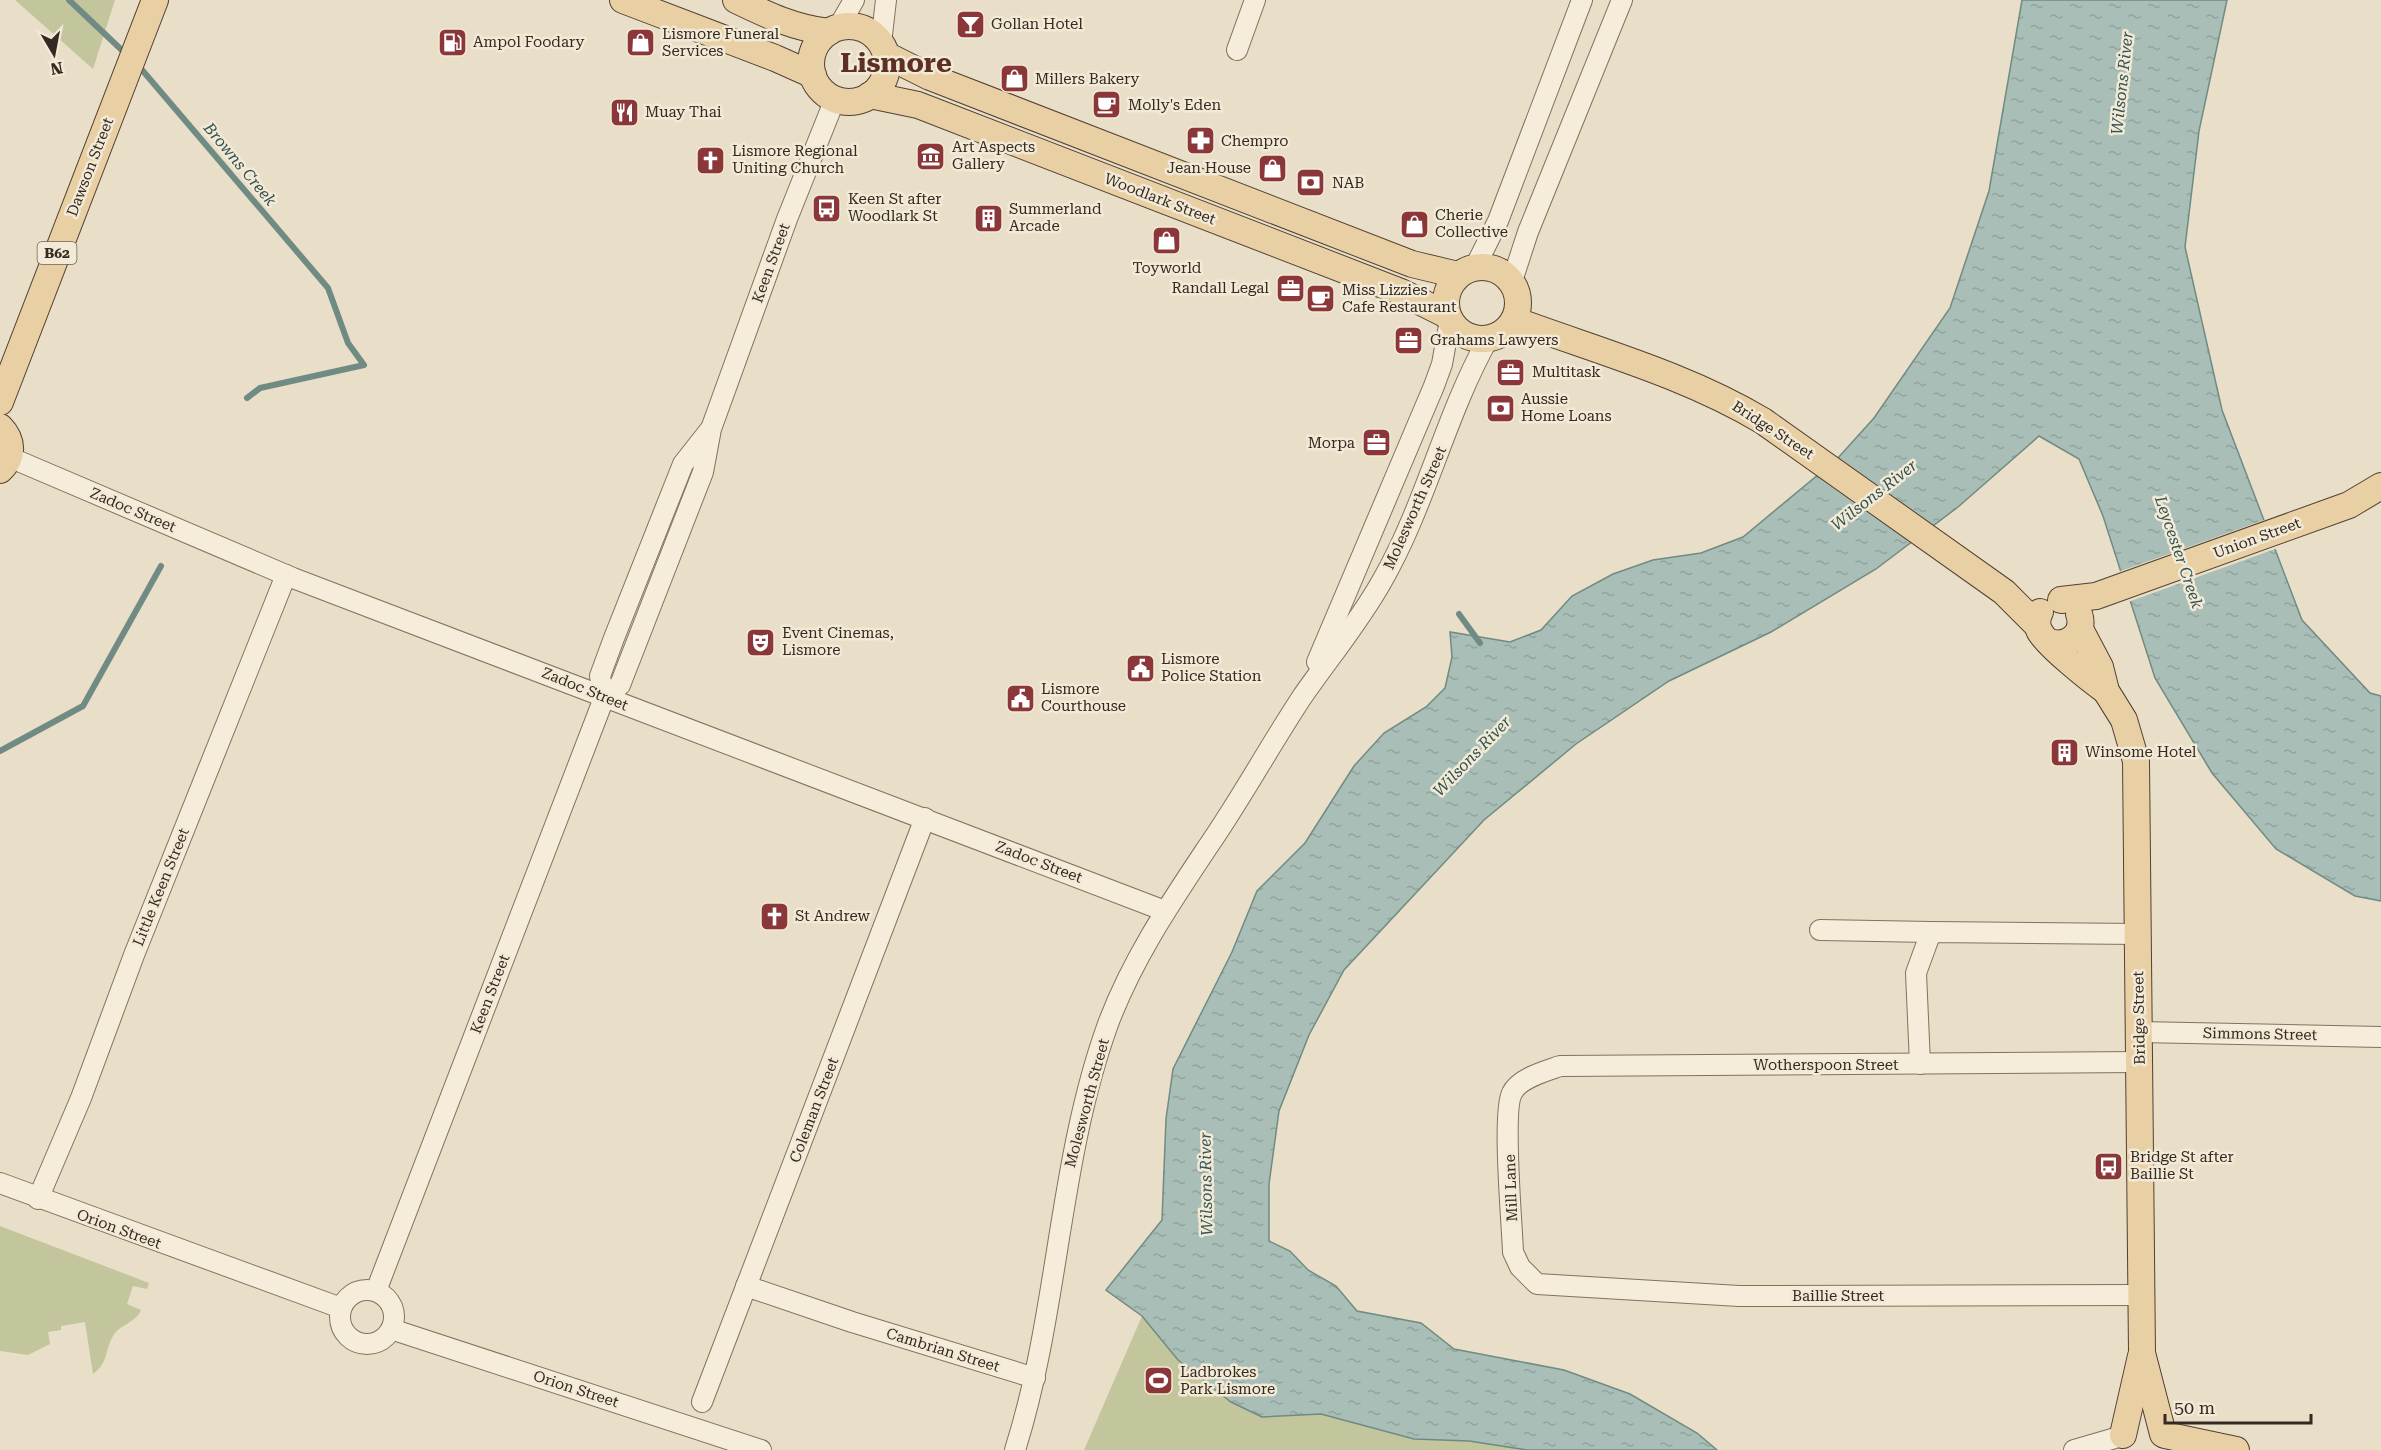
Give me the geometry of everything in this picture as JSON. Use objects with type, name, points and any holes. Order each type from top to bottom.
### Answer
[{"type":"main road","name":"Dawson Street","points":[[0,402],[155,0]]},
{"type":"main road","points":[[623,0],[776,58],[813,75]]},
{"type":"main road","points":[[736,0],[781,22],[803,29],[862,28],[884,49],[885,78],[870,95],[859,100],[835,99],[818,85],[813,75],[814,51],[820,40],[833,30]]},
{"type":"main road","name":"Woodlark Street","points":[[884,49],[930,77],[1412,264],[1467,271]]},
{"type":"main road","name":"Woodlark Street","points":[[870,95],[918,105],[1401,292],[1448,318]]},
{"type":"main road","points":[[1495,269],[1512,281],[1518,298],[1514,320],[1502,333],[1488,339],[1466,336],[1448,318],[1445,296],[1467,271],[1495,269]]},
{"type":"main road","name":"Bridge Street","points":[[1514,320],[1698,387],[1763,421],[2004,592],[2083,675],[2106,691]]},
{"type":"main road","points":[[0,428],[9,440],[5,464]]},
{"type":"main road","name":"Union Street","points":[[2056,601],[2096,596],[2349,506],[2381,486]]},
{"type":"main road","name":"Bridge Street","points":[[2004,592],[2056,601]]},
{"type":"main road","points":[[2080,623],[2073,606],[2056,601],[2039,614],[2043,633],[2067,642],[2080,623],[2096,596]]},
{"type":"main road","name":"Bridge Street","points":[[2080,623],[2100,667],[2106,691],[2124,720],[2136,761],[2142,1353],[2167,1440]]},
{"type":"main road","name":"Bridge Street","points":[[2120,1440],[2142,1353]]},
{"type":"main road","points":[[2120,1440],[2143,1427],[2167,1440],[2236,1450]]},
{"type":"street","points":[[833,30],[854,0]]},
{"type":"street","points":[[884,49],[886,0]]},
{"type":"street","points":[[1237,50],[1255,0]]},
{"type":"street","points":[[1467,271],[1498,221],[1582,0]]},
{"type":"street","points":[[1512,281],[1528,232],[1622,0]]},
{"type":"street","name":"Keen Street","points":[[376,1291],[604,698],[620,685],[703,472],[711,429],[787,219],[835,99]]},
{"type":"street","name":"Molesworth Street","points":[[1302,698],[1434,386],[1442,364],[1448,318]]},
{"type":"street","name":"Molesworth Street","points":[[1015,1450],[1035,1378],[1074,1144],[1096,1060],[1127,980],[1165,911],[1248,787],[1302,698],[1363,612],[1398,551],[1471,372],[1488,339]]},
{"type":"street","name":"Zadoc Street","points":[[5,464],[286,575],[570,682],[604,698],[1165,911]]},
{"type":"street","name":"Little Keen Street","points":[[38,1199],[81,1098],[134,955],[286,575]]},
{"type":"street","name":"Coleman Street","points":[[702,1402],[925,818]]},
{"type":"street","points":[[1820,930],[2138,934]]},
{"type":"street","points":[[1920,1064],[1916,974],[1931,932]]},
{"type":"street","name":"Simmons Street","points":[[2139,1032],[2381,1036]]},
{"type":"street","name":"Wotherspoon Street","points":[[1517,1086],[1538,1074],[1560,1066],[2140,1062]]},
{"type":"street","name":"Mill Lane","points":[[1517,1086],[1512,1093],[1508,1122],[1514,1252],[1520,1268],[1537,1284]]},
{"type":"street","name":"Orion Street","points":[[5,1188],[341,1308]]},
{"type":"street","name":"Baillie Street","points":[[1537,1284],[1557,1287],[1637,1288],[1739,1296],[2140,1295]]},
{"type":"street","name":"Cambrian Street","points":[[746,1286],[852,1322],[1035,1378]]},
{"type":"street","points":[[360,1290],[376,1291],[391,1303],[394,1316],[391,1329],[387,1336],[375,1343],[356,1342],[343,1330],[339,1318],[341,1308],[353,1293],[360,1290]]},
{"type":"street","name":"Orion Street","points":[[391,1329],[761,1450]]},
{"type":"street","points":[[2074,1450],[2120,1440]]},
{"type":"green space","points":[[15,0],[115,0],[93,69]]},
{"type":"green space","points":[[0,1226],[149,1283],[147,1289],[133,1286],[127,1304],[141,1310],[136,1318],[113,1336],[102,1365],[93,1374],[85,1322],[61,1326],[61,1330],[48,1332],[50,1344],[28,1355],[0,1351]]},
{"type":"green space","name":"Ladbrokes Park Lismore","points":[[1142,1316],[1178,1360],[1231,1402],[1262,1417],[1321,1414],[1414,1439],[1469,1441],[1527,1450],[1084,1450]]},
{"type":"water","points":[[2022,0],[2227,0],[2199,131],[2185,247],[2222,410],[2302,620],[2370,693],[2381,696],[2381,901],[2355,896],[2276,849],[2212,773],[2155,678],[2103,516],[2079,459],[2039,436],[1958,507],[1876,569],[1771,632],[1669,681],[1576,744],[1484,820],[1344,970],[1309,1035],[1279,1111],[1269,1184],[1269,1241],[1290,1251],[1308,1270],[1336,1286],[1357,1311],[1421,1323],[1454,1349],[1564,1370],[1630,1394],[1697,1433],[1717,1450],[1527,1450],[1469,1441],[1414,1439],[1321,1414],[1262,1417],[1231,1402],[1178,1360],[1142,1316],[1106,1290],[1162,1220],[1166,1119],[1173,1069],[1232,952],[1257,891],[1305,843],[1354,766],[1384,733],[1426,707],[1445,688],[1452,657],[1450,632],[1510,642],[1541,630],[1572,596],[1613,574],[1653,560],[1701,553],[1743,537],[1837,459],[1874,418],[1950,308],[1989,191]]},
{"type":"pier","points":[[2267,519],[2278,548],[2128,602],[2118,572]]},
{"type":"waterway","name":"Browns Creek","points":[[69,0],[127,55]]},
{"type":"waterway","name":"Browns Creek","points":[[137,64],[328,288],[348,343],[364,365],[260,388],[247,398]]},
{"type":"waterway","points":[[0,751],[83,706],[161,566]]},
{"type":"waterway","name":"Browns Creek","points":[[1459,614],[1480,643]]},
{"type":"place","name":"Gollan Hotel","points":[[970,24]]},
{"type":"place","name":"Ampol Foodary","points":[[452,42]]},
{"type":"place","name":"Lismore Funeral Services","points":[[641,43]]},
{"type":"place","name":"Millers Bakery","points":[[1014,79]]},
{"type":"place","name":"Molly's Eden","points":[[1107,105]]},
{"type":"place","name":"Muay Thai","points":[[624,112]]},
{"type":"place","name":"Chempro","points":[[1200,141]]},
{"type":"place","name":"Art Aspects Gallery","points":[[931,156]]},
{"type":"place","name":"Lismore Regional Uniting Church","points":[[711,160]]},
{"type":"place","name":"Jean House","points":[[1272,168]]},
{"type":"place","name":"NAB","points":[[1311,183]]},
{"type":"place","name":"Keen St after Woodlark St","points":[[827,208]]},
{"type":"place","name":"Summerland Arcade","points":[[988,218]]},
{"type":"place","name":"Cherie Collective","points":[[1414,224]]},
{"type":"place","name":"Toyworld","points":[[1167,241]]},
{"type":"place","name":"Randall Legal","points":[[1290,288]]},
{"type":"place","name":"Miss Lizzies Cafe Restaurant","points":[[1321,299]]},
{"type":"place","name":"Grahams Lawyers","points":[[1409,340]]},
{"type":"place","name":"Multitask","points":[[1511,372]]},
{"type":"place","name":"Aussie Home Loans","points":[[1500,408]]},
{"type":"place","name":"Morpa","points":[[1376,443]]},
{"type":"place","name":"Event Cinemas, Lismore","points":[[761,642]]},
{"type":"place","name":"Lismore Police Station","points":[[1140,668]]},
{"type":"place","name":"Lismore Courthouse","points":[[1020,698]]},
{"type":"place","name":"Winsome Hotel","points":[[2064,752]]},
{"type":"place","name":"St Andrew","points":[[774,916]]},
{"type":"place","name":"Bridge St after Baillie St","points":[[2109,1166]]},
{"type":"place","name":"Ladbrokes Park Lismore","points":[[1159,1381]]},
{"type":"district","name":"Lismore","points":[[896,63]]},
{"type":"water label","name":"Wilsons River","points":[[2122,83]]},
{"type":"water label","name":"Wilsons River","points":[[1874,495]]},
{"type":"water label","name":"Leycester Creek","points":[[2179,552]]},
{"type":"water label","name":"Wilsons River","points":[[1472,756]]},
{"type":"water label","name":"Wilsons River","points":[[1206,1184]]}]
